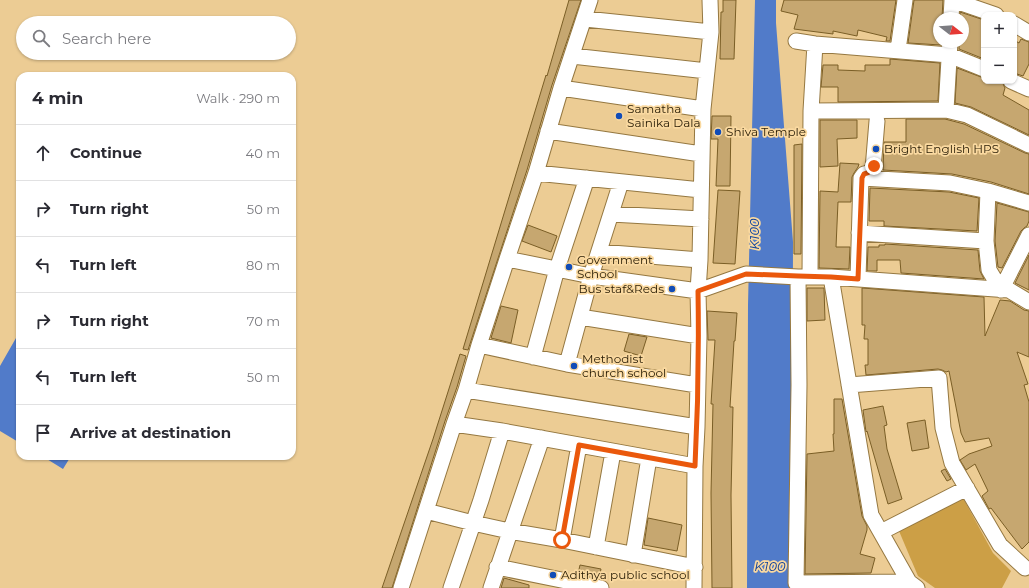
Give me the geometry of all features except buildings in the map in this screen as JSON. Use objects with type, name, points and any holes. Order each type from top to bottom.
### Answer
[{"type":"street","points":[[401,588],[536,173],[561,88],[590,0]]},
{"type":"street","points":[[694,588],[701,154],[703,109],[711,32],[710,0]]},
{"type":"street","points":[[898,50],[905,0]]},
{"type":"street","points":[[951,12],[952,0],[987,12]]},
{"type":"street","points":[[585,19],[711,32]]},
{"type":"street","points":[[1017,26],[1029,32]]},
{"type":"street","points":[[796,42],[898,50],[950,48],[981,67]]},
{"type":"street","points":[[815,44],[799,385],[796,582],[913,585]]},
{"type":"street","points":[[946,110],[950,48]]},
{"type":"street","points":[[572,56],[707,71]]},
{"type":"street","points":[[1017,83],[1029,88]]},
{"type":"street","points":[[561,88],[703,109]]},
{"type":"street","points":[[812,111],[946,110],[967,115],[1029,145]]},
{"type":"street","points":[[858,279],[862,178],[864,174],[868,173],[873,168],[877,121]]},
{"type":"street","points":[[548,131],[701,154]]},
{"type":"street","points":[[536,173],[701,190]]},
{"type":"street","points":[[533,357],[557,269],[587,178]]},
{"type":"street","points":[[862,178],[950,183],[988,191],[1029,203]]},
{"type":"street","points":[[568,364],[591,276],[621,182]]},
{"type":"street","points":[[988,191],[986,242],[989,270],[1001,290]]},
{"type":"street","points":[[611,214],[701,219]]},
{"type":"street","points":[[859,233],[986,242]]},
{"type":"street","points":[[1001,290],[1029,235]]},
{"type":"street","points":[[599,252],[700,260]]},
{"type":"street","points":[[507,259],[591,276],[698,291],[746,274],[831,277],[1009,290],[1029,302]]},
{"type":"street","points":[[831,277],[871,515],[913,585]]},
{"type":"street","points":[[580,318],[698,336]]},
{"type":"street","points":[[479,345],[568,364],[697,385]]},
{"type":"street","points":[[849,384],[939,378],[943,428],[952,463],[1000,545],[1024,568]]},
{"type":"street","points":[[466,390],[697,427]]},
{"type":"street","points":[[454,424],[502,431],[695,466]]},
{"type":"street","points":[[451,588],[481,500],[502,431]]},
{"type":"street","points":[[490,588],[542,438]]},
{"type":"street","points":[[562,540],[579,445]]},
{"type":"street","points":[[596,547],[613,452]]},
{"type":"street","points":[[633,555],[649,458]]},
{"type":"street","points":[[880,532],[967,488]]},
{"type":"street","points":[[426,510],[473,523],[510,531],[695,567]]},
{"type":"street","points":[[497,567],[601,588]]},
{"type":"shaded area","points":[[963,498],[993,553],[1011,571],[1002,588],[935,588],[918,576],[899,531]]},
{"type":"water","name":"K100","points":[[755,0],[776,0],[776,23],[793,242],[793,588],[747,588],[748,305]]},
{"type":"water","points":[[16,338],[16,441],[0,431],[0,366]]},
{"type":"water","points":[[48,460],[69,460],[63,469]]},
{"type":"place","name":"Samatha Sainika Dala","points":[[619,116]]},
{"type":"place","name":"Shiva Temple","points":[[718,132]]},
{"type":"place","name":"Bright English HPS","points":[[876,149]]},
{"type":"place","name":"Government School","points":[[569,267]]},
{"type":"place","name":"Bus staf&Reds","points":[[672,289]]},
{"type":"place","name":"Methodist church school","points":[[574,366]]},
{"type":"place","name":"Adithya public school","points":[[553,575]]},
{"type":"route","points":[[562,540],[579,445],[695,466],[697,427],[698,291],[746,274],[858,279],[861,182],[864,174],[871,171],[874,166]]}]
